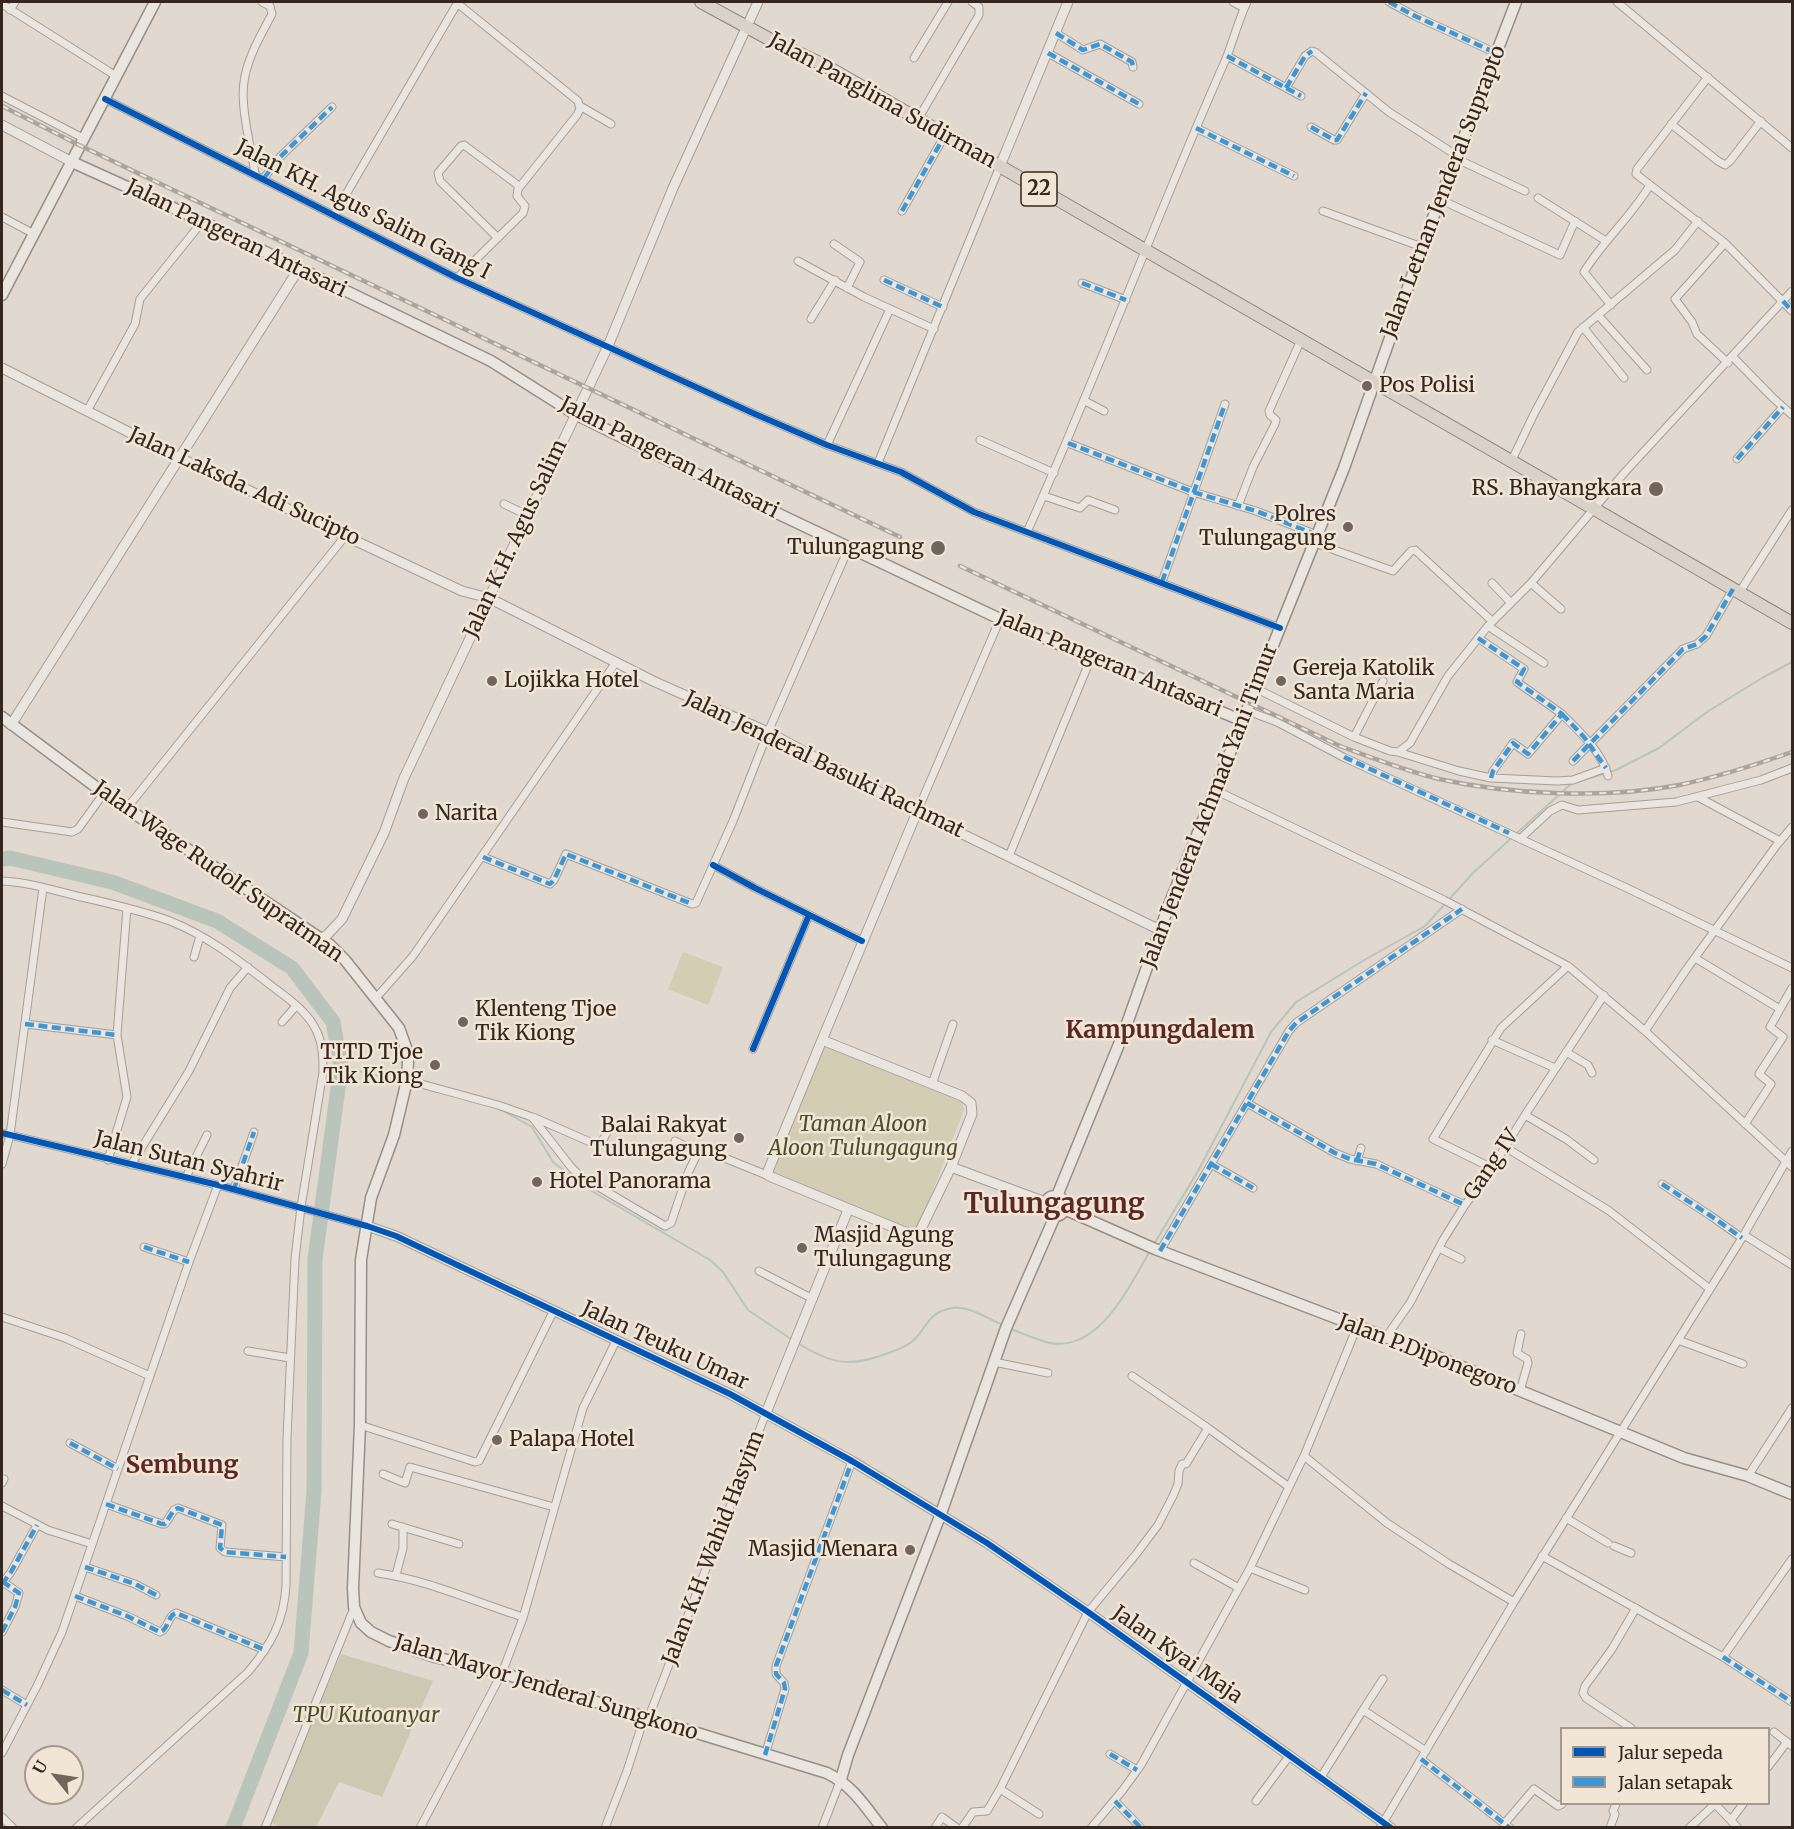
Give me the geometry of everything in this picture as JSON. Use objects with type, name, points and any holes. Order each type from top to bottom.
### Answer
[{"type":"highway","name":"Jalan Panglima Sudirman","points":[[701,2],[771,40],[826,66],[1792,623]]},
{"type":"main road","points":[[2,295],[155,2]]},
{"type":"main road","name":"Jalan Letnan Jenderal Suprapto","points":[[1374,382],[1439,199],[1516,2]]},
{"type":"main road","name":"Jalan Pangeran Antasari","points":[[72,162],[491,361],[575,414],[849,547],[1091,658],[1246,716]]},
{"type":"main road","name":"Jalan Jenderal Achmad Yani Timur","points":[[1057,1196],[1124,1032],[1215,790],[1344,468],[1374,382]]},
{"type":"main road","name":"Jalan Wage Rudolf Supratman","points":[[2,717],[104,793],[320,939],[345,960],[399,1028],[408,1053],[407,1080],[394,1135],[371,1198],[367,1226]]},
{"type":"main road","points":[[882,1827],[852,1789],[841,1779],[848,1755],[940,1516],[1014,1308],[1059,1213],[1063,1199],[1050,1196],[1045,1202],[1046,1211],[1059,1213]]},
{"type":"main road","name":"Jalan P.Diponegoro","points":[[1059,1213],[1138,1241],[1386,1337],[1684,1458],[1748,1476],[1792,1494]]},
{"type":"main road","points":[[354,1607],[360,1425],[361,1260],[367,1226]]},
{"type":"main road","name":"Jalan Mayor Jenderal Sungkono","points":[[354,1607],[361,1623],[378,1636],[435,1657],[502,1673],[820,1770],[841,1779]]},
{"type":"street","points":[[10,10],[15,2]]},
{"type":"street","points":[[255,173],[243,82],[255,46],[272,14],[270,6],[262,2]]},
{"type":"street","points":[[334,215],[457,2],[578,101],[580,106],[611,124]]},
{"type":"street","name":"Jalan K.H. Agus Salim","points":[[320,939],[342,919],[384,833],[404,778],[608,346],[673,188],[758,2]]},
{"type":"street","points":[[914,58],[948,2]]},
{"type":"street","points":[[918,120],[979,15],[980,7],[972,2]]},
{"type":"street","points":[[878,463],[1068,2]]},
{"type":"street","points":[[1027,532],[1068,443],[1227,56],[1245,5],[1233,2]]},
{"type":"street","points":[[1389,2],[1496,53]]},
{"type":"street","points":[[1617,2],[1792,148]]},
{"type":"street","points":[[2,4],[116,76]]},
{"type":"street","points":[[1056,33],[1083,50],[1097,44],[1103,45],[1132,62],[1133,67]]},
{"type":"street","points":[[1286,88],[1305,56],[1312,51],[1389,112],[1455,157],[1525,191]]},
{"type":"street","points":[[1048,53],[1139,104]]},
{"type":"street","points":[[1227,56],[1301,96]]},
{"type":"street","points":[[1708,77],[1636,172],[1637,176],[1725,243],[1792,311]]},
{"type":"street","points":[[1311,127],[1337,140],[1366,93]]},
{"type":"street","points":[[2,96],[83,138]]},
{"type":"street","name":"Jalan KH. Agus Salim Gang I","points":[[105,99],[255,173],[457,278],[827,445],[878,463],[935,489],[965,508],[1280,628]]},
{"type":"street","points":[[457,278],[525,210],[525,206],[516,193],[519,186],[578,115],[580,106]]},
{"type":"street","points":[[264,178],[280,156],[332,107]]},
{"type":"street","points":[[1671,124],[1725,165],[1761,121]]},
{"type":"street","points":[[2,125],[72,162]]},
{"type":"street","points":[[1196,128],[1294,176]]},
{"type":"street","points":[[902,211],[945,135]]},
{"type":"street","points":[[498,238],[440,181],[438,173],[464,145],[519,186]]},
{"type":"street","points":[[1611,305],[1584,274],[1606,241],[1636,208],[1650,185]]},
{"type":"street","points":[[1538,198],[1606,241]]},
{"type":"street","points":[[1439,199],[1560,255],[1575,221]]},
{"type":"street","points":[[1323,211],[1422,247]]},
{"type":"street","points":[[2,218],[34,234]]},
{"type":"street","points":[[1511,462],[1572,342],[1583,327],[1675,250],[1698,221]]},
{"type":"street","points":[[87,411],[135,324],[140,299],[202,222]]},
{"type":"street","points":[[1725,243],[1675,299],[1692,322],[1697,334],[1728,363]]},
{"type":"street","points":[[834,244],[860,262],[847,288]]},
{"type":"street","points":[[798,261],[847,288],[934,329]]},
{"type":"street","points":[[11,725],[298,270]]},
{"type":"street","points":[[810,319],[835,280]]},
{"type":"street","points":[[884,280],[943,307]]},
{"type":"street","points":[[1082,282],[1126,300]]},
{"type":"street","points":[[1398,752],[1410,743],[1448,676],[1490,623],[1531,583],[1653,440],[1728,363],[1792,291]]},
{"type":"street","points":[[827,445],[890,309]]},
{"type":"street","points":[[1598,315],[1647,369]]},
{"type":"street","points":[[1583,327],[1624,378]]},
{"type":"street","points":[[1238,506],[1253,467],[1275,424],[1275,418],[1270,415],[1269,411],[1301,340]]},
{"type":"street","points":[[1733,357],[1792,415]]},
{"type":"street","name":"Jalan Laksda. Adi Sucipto","points":[[2,368],[180,458],[462,591],[489,598]]},
{"type":"street","points":[[1084,401],[1104,411]]},
{"type":"street","points":[[1162,582],[1225,404]]},
{"type":"street","points":[[1737,459],[1783,407]]},
{"type":"street","points":[[980,440],[1054,473]]},
{"type":"street","points":[[1068,443],[1193,492],[1238,506],[1393,571],[1411,551],[1415,550],[1490,623],[1544,663]]},
{"type":"street","points":[[1044,496],[1080,508],[1089,500],[1115,510]]},
{"type":"street","points":[[504,504],[527,515]]},
{"type":"street","points":[[1573,761],[1683,649],[1697,644],[1706,636],[1792,510]]},
{"type":"street","points":[[127,808],[346,535]]},
{"type":"street","points":[[483,857],[550,884],[566,854],[694,904],[698,902],[768,732],[849,547]]},
{"type":"street","points":[[1492,583],[1511,603]]},
{"type":"street","points":[[1531,583],[1561,609]]},
{"type":"street","name":"Jalan Jenderal Basuki Rachmat","points":[[489,598],[653,681],[768,732],[917,812],[1161,930]]},
{"type":"street","points":[[769,1176],[768,1171],[862,941],[1000,618]]},
{"type":"street","points":[[1257,689],[1354,737],[1390,751],[1491,778],[1557,781],[1573,780],[1607,772],[1590,745],[1562,714],[1517,681],[1524,669],[1478,638]]},
{"type":"street","points":[[1009,856],[1091,658]]},
{"type":"street","points":[[376,998],[413,956],[616,662]]},
{"type":"street","points":[[1354,737],[1383,681]]},
{"type":"street","points":[[1491,778],[1493,771],[1513,743],[1528,754],[1562,714]]},
{"type":"street","points":[[1246,716],[1277,722],[1334,753],[1509,833],[1792,968]]},
{"type":"street","points":[[1519,838],[1550,811],[1562,805],[1578,810],[1676,802],[1761,780],[1792,768]]},
{"type":"street","points":[[1215,790],[1444,900],[1568,966],[1604,995],[1792,1167]]},
{"type":"street","points":[[2,822],[72,832],[78,830],[104,793]]},
{"type":"street","points":[[1697,797],[1780,842]]},
{"type":"street","points":[[1645,1032],[1695,958],[1792,827]]},
{"type":"street","points":[[713,865],[862,941]]},
{"type":"street","points":[[2,881],[43,888],[127,908],[171,921],[200,936],[248,967],[296,1006],[316,1029],[323,1056],[320,1092],[295,1259],[290,1358],[286,1557],[281,1621],[265,1650],[248,1672],[76,1827]]},
{"type":"street","points":[[2,1164],[10,1135],[43,888]]},
{"type":"street","points":[[108,1160],[127,1097],[117,1035],[127,908]]},
{"type":"street","points":[[1159,1250],[1283,1040],[1296,1023],[1460,908]]},
{"type":"street","points":[[753,1049],[809,915]]},
{"type":"street","points":[[194,957],[200,936]]},
{"type":"street","points":[[1695,958],[1780,1009]]},
{"type":"street","points":[[1492,1168],[1433,1139],[1492,1040],[1511,1017],[1568,966]]},
{"type":"street","points":[[131,1165],[189,1071],[230,988],[248,967]]},
{"type":"street","points":[[1745,1124],[1771,1083],[1759,1074],[1783,1036],[1770,1028],[1792,988]]},
{"type":"street","name":"Gang IV","points":[[1386,1337],[1410,1303],[1465,1205],[1492,1168],[1604,995]]},
{"type":"street","points":[[282,1022],[296,1006]]},
{"type":"street","points":[[25,1024],[117,1035]]},
{"type":"street","points":[[932,1084],[953,1024]]},
{"type":"street","points":[[532,1117],[580,1176],[665,1227],[671,1223],[697,1152],[701,1148],[910,1234],[919,1233],[951,1167],[973,1108],[968,1099],[822,1040]]},
{"type":"street","points":[[1492,1040],[1555,1068]]},
{"type":"street","points":[[1566,1052],[1588,1065],[1592,1073]]},
{"type":"street","points":[[407,1080],[498,1105],[597,1145],[601,1143],[609,1129]]},
{"type":"street","points":[[1247,1103],[1335,1153],[1357,1161],[1376,1164],[1465,1205]]},
{"type":"street","points":[[1525,1115],[1566,1139],[1594,1160]]},
{"type":"street","points":[[234,1189],[254,1132]]},
{"type":"street","name":"Jalan Sutan Syahrir","points":[[2,1133],[234,1189],[367,1226]]},
{"type":"street","points":[[186,1177],[207,1135]]},
{"type":"street","points":[[675,1141],[697,1152]]},
{"type":"street","points":[[1505,1147],[1608,1210],[1710,1289]]},
{"type":"street","points":[[1357,1161],[1361,1148]]},
{"type":"street","points":[[1385,1825],[1421,1759],[1514,1602],[1743,1237],[1792,1151]]},
{"type":"street","points":[[1211,1164],[1253,1188]]},
{"type":"street","points":[[951,1167],[1045,1202]]},
{"type":"street","points":[[1662,1184],[1743,1237],[1792,1265]]},
{"type":"street","points":[[2,1753],[50,1660],[75,1596],[189,1262],[218,1185]]},
{"type":"street","name":"Jalan K.H. Wahid Hasyim","points":[[605,1827],[766,1413],[849,1210]]},
{"type":"street","name":"Jalan Teuku Umar","points":[[367,1226],[396,1236],[766,1413],[852,1461],[940,1516]]},
{"type":"street","points":[[144,1247],[189,1262]]},
{"type":"street","points":[[1439,1248],[1461,1259]]},
{"type":"street","points":[[759,1271],[813,1299]]},
{"type":"street","points":[[360,1425],[475,1462],[479,1461],[553,1312]]},
{"type":"street","points":[[2,1317],[65,1338],[150,1376]]},
{"type":"street","points":[[1091,1827],[1115,1801],[1137,1770],[1250,1568],[1304,1456],[1357,1327]]},
{"type":"street","points":[[1520,1391],[1528,1363],[1527,1359],[1517,1353],[1521,1334]]},
{"type":"street","points":[[1678,1340],[1743,1364]]},
{"type":"street","points":[[420,1827],[502,1673],[523,1617],[585,1401],[616,1341]]},
{"type":"street","points":[[249,1351],[290,1358]]},
{"type":"street","points":[[994,1362],[1048,1373]]},
{"type":"street","points":[[1132,1376],[1289,1487]]},
{"type":"street","points":[[1748,1476],[1792,1408]]},
{"type":"street","points":[[962,1827],[973,1812],[987,1811],[1088,1612],[1158,1525],[1178,1484],[1182,1464],[1186,1464],[1208,1428]]},
{"type":"street","points":[[70,1443],[118,1468]]},
{"type":"street","points":[[1304,1456],[1387,1523],[1449,1564],[1514,1602]]},
{"type":"street","points":[[765,1755],[785,1689],[784,1683],[776,1674],[776,1666],[852,1461]]},
{"type":"street","points":[[382,1474],[405,1483],[410,1467],[554,1507]]},
{"type":"street","points":[[106,1504],[162,1524],[165,1524],[178,1508],[222,1525],[220,1548],[225,1552],[286,1557]]},
{"type":"street","points":[[2,1506],[53,1532],[92,1544]]},
{"type":"street","name":"Jalan Kyai Maja","points":[[940,1516],[987,1543],[1088,1612],[1385,1825]]},
{"type":"street","points":[[1566,1518],[1631,1553]]},
{"type":"street","points":[[392,1524],[459,1544]]},
{"type":"street","points":[[2,1632],[19,1593],[2,1583],[11,1572],[37,1525]]},
{"type":"street","points":[[396,1575],[403,1548],[403,1527]]},
{"type":"street","points":[[1542,1556],[1723,1657],[1792,1702]]},
{"type":"street","points":[[1723,1657],[1792,1559]]},
{"type":"street","points":[[1194,1563],[1239,1588]]},
{"type":"street","points":[[84,1567],[135,1584],[156,1595]]},
{"type":"street","points":[[1250,1568],[1305,1590]]},
{"type":"street","points":[[378,1573],[396,1575],[523,1617]]},
{"type":"street","points":[[75,1596],[128,1616],[160,1632],[165,1629],[171,1616],[176,1613],[265,1650]]},
{"type":"street","points":[[265,1827],[354,1607]]},
{"type":"street","points":[[1630,1727],[1586,1698],[1583,1693],[1585,1686],[1612,1649],[1636,1608]]},
{"type":"street","points":[[1320,1777],[1383,1679]]},
{"type":"street","points":[[2,1690],[27,1705]]},
{"type":"street","points":[[1363,1710],[1426,1751]]},
{"type":"street","points":[[1770,1765],[1790,1744],[1773,1732]]},
{"type":"street","points":[[1110,1754],[1137,1770]]},
{"type":"street","points":[[1256,1801],[1290,1755]]},
{"type":"street","points":[[1421,1759],[1508,1826],[1534,1789],[1558,1806],[1560,1804]]},
{"type":"street","points":[[822,1827],[841,1779]]},
{"type":"street","points":[[1000,1789],[1040,1815]]},
{"type":"street","points":[[1115,1801],[1141,1827]]},
{"type":"street","points":[[1610,1827],[1615,1814],[1613,1810],[1615,1805]]},
{"type":"street","points":[[1689,1827],[1713,1805]]},
{"type":"street","points":[[1717,1805],[1738,1827]]},
{"type":"street","points":[[1731,1820],[1742,1805]]},
{"type":"street","points":[[2,1817],[13,1827]]},
{"type":"street","points":[[935,1827],[942,1817],[957,1827]]},
{"type":"green space","points":[[683,952],[723,967],[708,1005],[668,989]]},
{"type":"green space","name":"Taman Aloon Aloon Tulungagung","points":[[824,1046],[962,1102],[964,1110],[919,1226],[913,1232],[773,1176],[772,1170]]},
{"type":"green space","name":"TPU Kutoanyar","points":[[341,1654],[433,1681],[382,1797],[339,1782],[316,1827],[279,1827],[270,1821]]},
{"type":"waterway","points":[[1580,781],[1616,770],[1659,748],[1707,712],[1792,662]]},
{"type":"waterway","points":[[1154,1244],[1198,1171],[1271,1032],[1296,1002],[1425,926],[1473,873],[1572,783]]},
{"type":"waterway","points":[[2,859],[10,858],[112,882],[217,921],[292,968],[333,1022],[341,1066],[315,1259],[314,1491],[301,1653],[233,1828]]},
{"type":"waterway","points":[[341,1066],[397,1081]]},
{"type":"waterway","points":[[411,1085],[437,1092]]},
{"type":"waterway","points":[[498,1108],[532,1127],[553,1162],[590,1190],[710,1260],[723,1272],[748,1310],[791,1339]]},
{"type":"waterway","points":[[1011,1329],[1050,1343],[1068,1343],[1084,1337],[1111,1314],[1150,1251]]},
{"type":"waterway","points":[[796,1342],[820,1356],[842,1362],[853,1362],[898,1350],[915,1339],[934,1316],[952,1308],[971,1310],[1003,1325]]},
{"type":"railway","points":[[2,106],[79,145],[900,537]]},
{"type":"railway","points":[[960,566],[1340,746],[1439,779],[1528,792],[1621,792],[1694,782],[1792,752]]},
{"type":"marked path","points":[[1389,2],[1496,53]]},
{"type":"marked path","points":[[1056,33],[1083,50],[1100,44],[1132,62],[1133,67]]},
{"type":"marked path","points":[[1286,88],[1305,56],[1312,51]]},
{"type":"marked path","points":[[1048,53],[1139,104]]},
{"type":"marked path","points":[[1227,56],[1301,96]]},
{"type":"marked path","points":[[1311,127],[1337,140],[1366,93]]},
{"type":"marked path","points":[[264,178],[280,157],[332,107]]},
{"type":"marked path","points":[[1196,128],[1294,176]]},
{"type":"marked path","points":[[902,211],[945,135]]},
{"type":"marked path","points":[[884,280],[943,307]]},
{"type":"marked path","points":[[1082,283],[1126,300]]},
{"type":"marked path","points":[[1783,301],[1792,311]]},
{"type":"marked path","points":[[1162,582],[1225,404]]},
{"type":"marked path","points":[[1737,459],[1783,407]]},
{"type":"marked path","points":[[1068,443],[1193,492],[1256,511],[1317,535]]},
{"type":"marked path","points":[[1573,761],[1683,649],[1697,644],[1706,636],[1733,589]]},
{"type":"marked path","points":[[1478,638],[1524,669],[1517,682],[1562,714],[1528,754],[1513,743],[1493,771],[1491,778]]},
{"type":"marked path","points":[[1562,714],[1584,737],[1606,768]]},
{"type":"marked path","points":[[1344,757],[1509,833]]},
{"type":"marked path","points":[[483,857],[550,884],[566,854],[692,904]]},
{"type":"marked path","points":[[1160,1251],[1289,1031],[1296,1023],[1462,909]]},
{"type":"marked path","points":[[25,1024],[117,1035]]},
{"type":"marked path","points":[[1247,1103],[1335,1153],[1350,1159],[1376,1164],[1465,1205]]},
{"type":"marked path","points":[[234,1189],[254,1132]]},
{"type":"marked path","points":[[1357,1161],[1361,1148]]},
{"type":"marked path","points":[[1211,1164],[1253,1188]]},
{"type":"marked path","points":[[1662,1184],[1742,1238]]},
{"type":"marked path","points":[[144,1247],[189,1262]]},
{"type":"marked path","points":[[70,1443],[118,1469]]},
{"type":"marked path","points":[[765,1755],[785,1689],[784,1683],[776,1674],[776,1666],[852,1461]]},
{"type":"marked path","points":[[106,1504],[162,1524],[165,1524],[174,1510],[178,1508],[222,1525],[220,1548],[225,1552],[286,1557]]},
{"type":"marked path","points":[[2,1584],[37,1525]]},
{"type":"marked path","points":[[85,1567],[135,1584],[156,1595]]},
{"type":"marked path","points":[[2,1632],[15,1607],[19,1593],[3,1582]]},
{"type":"marked path","points":[[75,1596],[127,1616],[160,1632],[176,1613],[265,1650]]},
{"type":"marked path","points":[[1723,1657],[1792,1702]]},
{"type":"marked path","points":[[2,1690],[27,1705]]},
{"type":"marked path","points":[[1110,1754],[1137,1770]]},
{"type":"marked path","points":[[1421,1759],[1510,1828]]},
{"type":"marked path","points":[[1115,1801],[1141,1828]]},
{"type":"cycle path","points":[[105,99],[457,278],[755,414],[827,445],[901,472],[974,512],[1280,628]]},
{"type":"cycle path","points":[[713,865],[862,941]]},
{"type":"cycle path","points":[[753,1049],[809,915]]},
{"type":"cycle path","points":[[2,1133],[218,1185],[396,1236],[730,1394],[852,1461],[987,1543],[1088,1612],[1391,1828]]},
{"type":"place","name":"Pos Polisi","points":[[1367,386]]},
{"type":"place","name":"RS. Bhayangkara","points":[[1656,489]]},
{"type":"place","name":"Polres Tulungagung","points":[[1348,527]]},
{"type":"place","name":"Tulungagung","points":[[938,548]]},
{"type":"place","name":"Lojikka Hotel","points":[[492,681]]},
{"type":"place","name":"Gereja Katolik Santa Maria","points":[[1281,681]]},
{"type":"place","name":"Narita","points":[[423,814]]},
{"type":"place","name":"Klenteng Tjoe Tik Kiong","points":[[463,1022]]},
{"type":"place","name":"TITD Tjoe Tik Kiong","points":[[435,1065]]},
{"type":"place","name":"Balai Rakyat Tulungagung","points":[[739,1138]]},
{"type":"place","name":"Hotel Panorama","points":[[537,1182]]},
{"type":"place","name":"Masjid Agung Tulungagung","points":[[802,1248]]},
{"type":"place","name":"Palapa Hotel","points":[[497,1440]]},
{"type":"place","name":"Masjid Menara","points":[[910,1550]]},
{"type":"district","name":"Kampungdalem","points":[[1160,1031]]},
{"type":"district","name":"Tulungagung","points":[[1054,1205]]},
{"type":"district","name":"Sembung","points":[[182,1466]]}]
